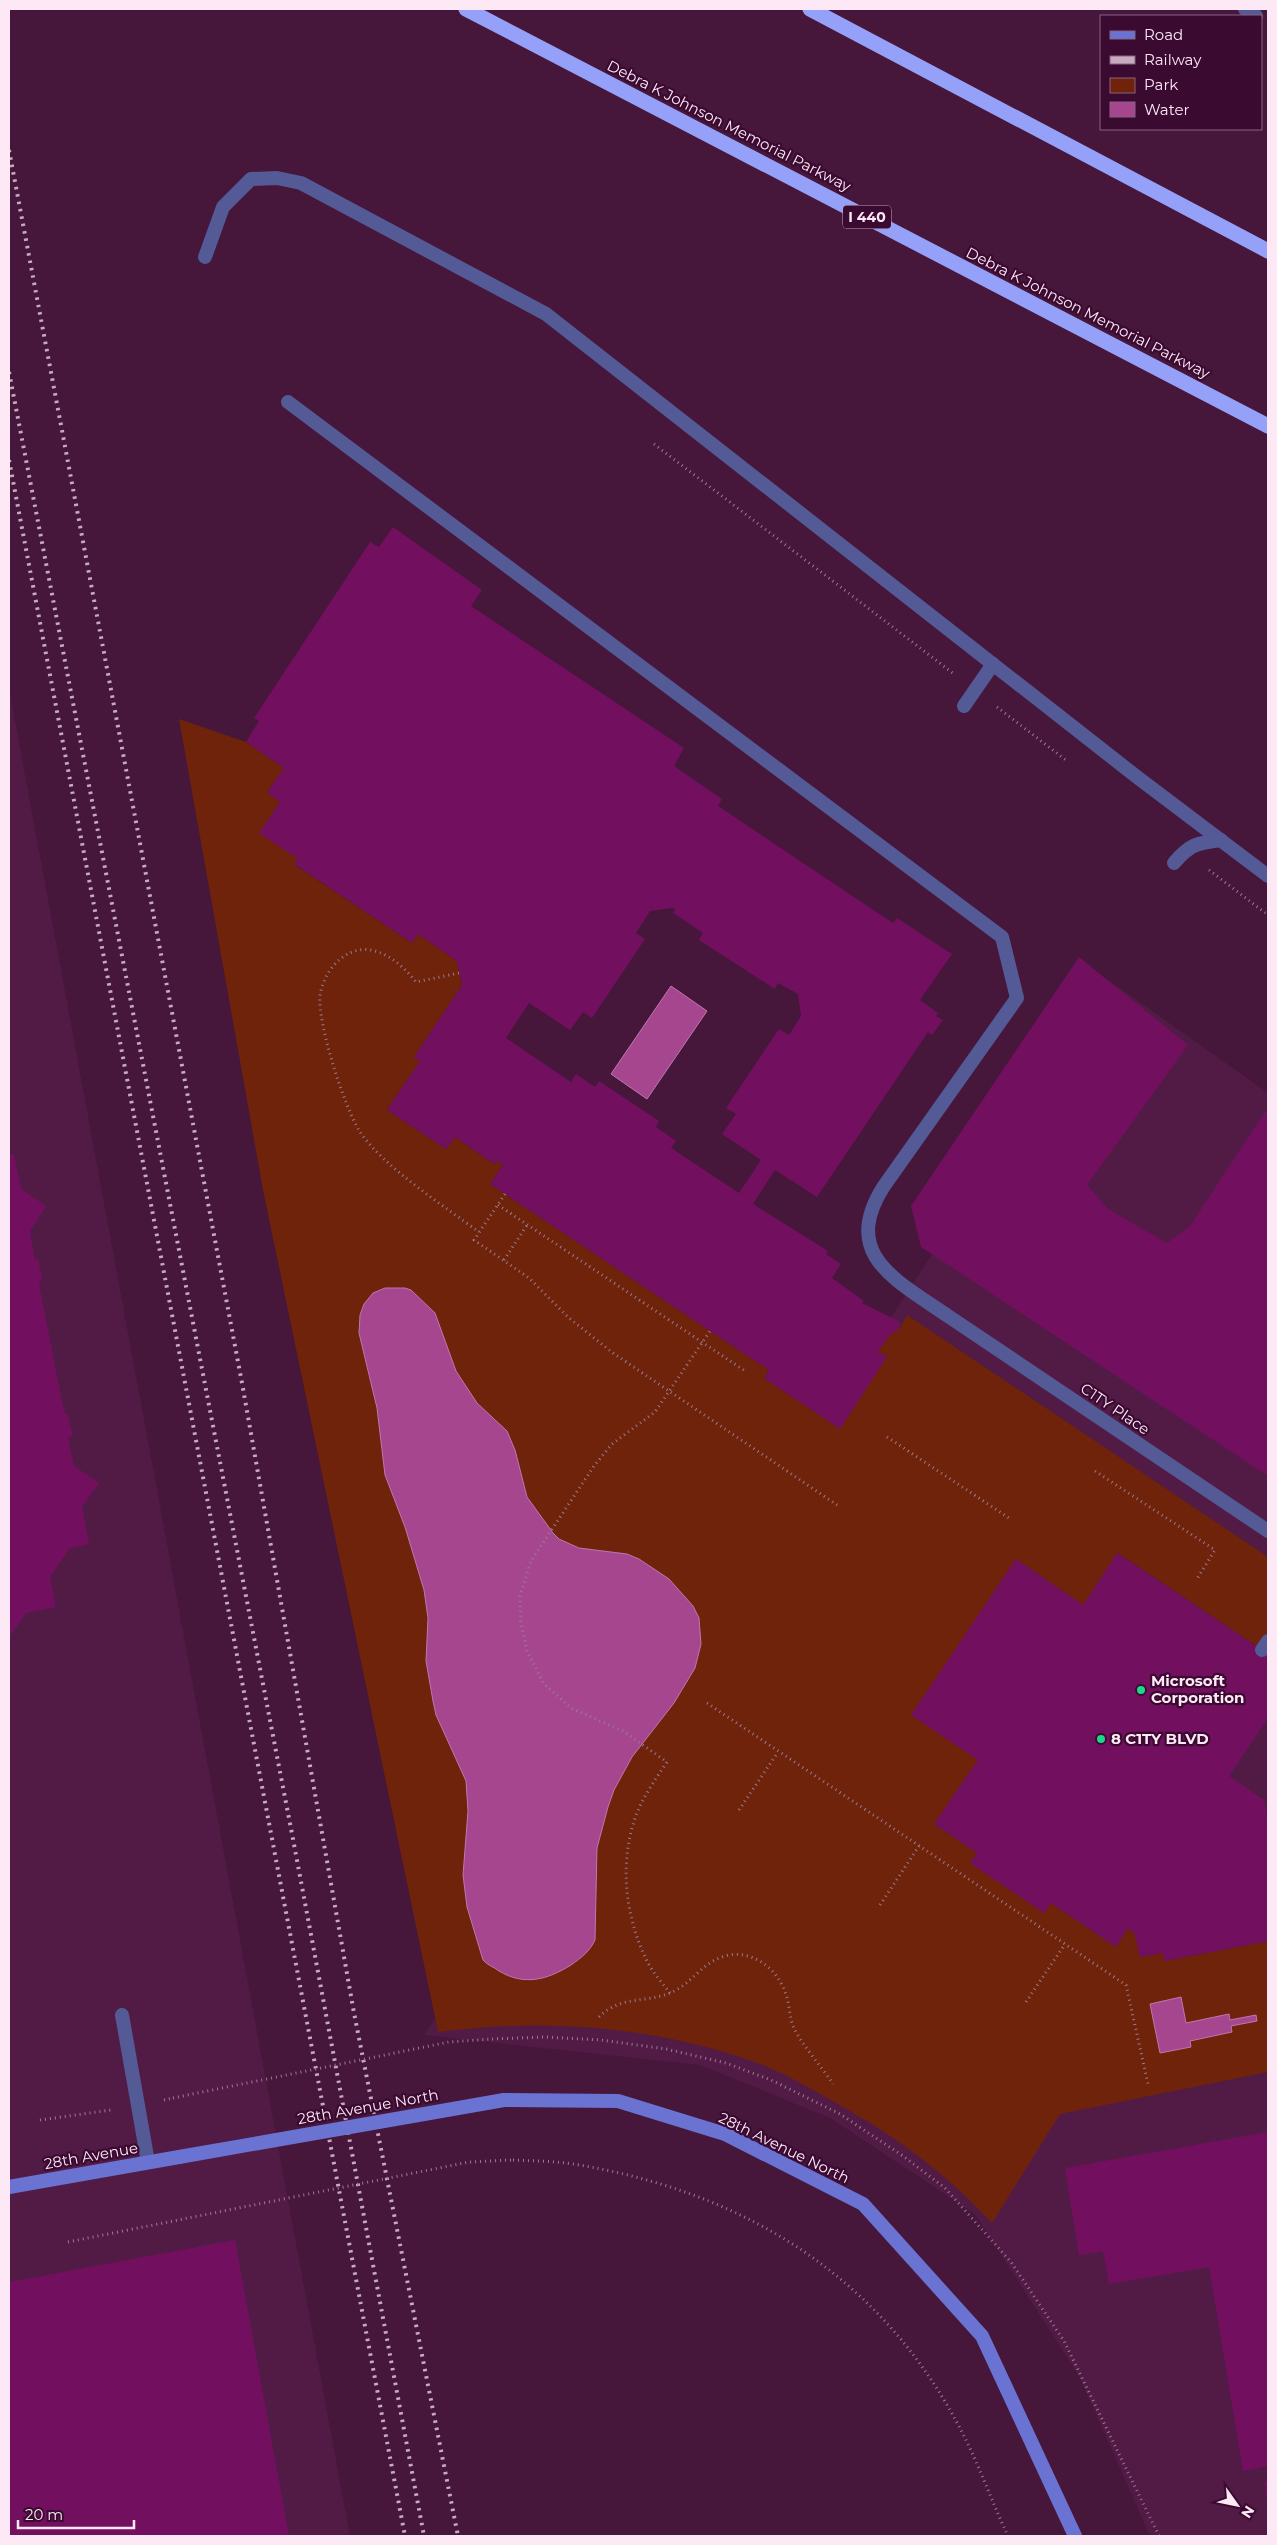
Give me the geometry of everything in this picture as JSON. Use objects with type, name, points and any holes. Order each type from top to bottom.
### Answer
[{"type":"highway","name":"Debra K Johnson Memorial Parkway","points":[[466,9],[1268,426]]},
{"type":"highway","points":[[810,9],[1268,251]]},
{"type":"main road","name":"28th Avenue North","points":[[179,2156],[504,2100],[618,2101],[725,2134],[863,2204],[982,2336],[1075,2536]]},
{"type":"main road","name":"28th Avenue","points":[[9,2187],[179,2156]]},
{"type":"street","points":[[205,257],[223,207],[251,179],[277,178],[301,183],[546,314],[993,664],[1268,876]]},
{"type":"street","name":"C1TY Place","points":[[288,402],[1002,937],[1017,998],[876,1198],[870,1216],[871,1247],[880,1264],[889,1275],[1268,1531]]},
{"type":"street","points":[[964,706],[993,664]]},
{"type":"street","points":[[1174,863],[1184,851],[1195,843],[1221,840]]},
{"type":"street","points":[[122,2015],[148,2162]]},
{"type":"path","points":[[460,974],[416,982],[391,958],[370,950],[355,950],[340,959],[329,972],[322,987],[320,1004],[326,1040],[350,1113],[360,1132],[389,1162],[441,1205],[480,1232]]},
{"type":"path","points":[[505,1194],[474,1240],[529,1278],[589,1335],[840,1507]]},
{"type":"path","points":[[498,1206],[746,1371]]},
{"type":"path","points":[[504,1260],[527,1225]]},
{"type":"path","points":[[670,1993],[649,1965],[641,1948],[629,1910],[626,1882],[628,1851],[639,1809],[667,1762],[623,1731],[582,1715],[560,1700],[537,1674],[527,1651],[520,1608],[526,1574],[537,1550],[578,1490],[612,1444],[655,1412],[710,1331]]},
{"type":"path","points":[[887,1437],[1009,1518]]},
{"type":"path","points":[[1095,1471],[1215,1550],[1197,1579]]},
{"type":"path","points":[[707,1703],[1126,1985],[1148,2084]]},
{"type":"path","points":[[739,1810],[778,1752]]},
{"type":"path","points":[[880,1905],[918,1846]]},
{"type":"path","points":[[1026,2002],[1065,1944]]},
{"type":"path","points":[[599,2017],[618,2004],[670,1993],[720,1957],[732,1954],[752,1957],[777,1976],[786,1995],[794,2028],[833,2084]]},
{"type":"path","points":[[40,2120],[138,2105],[449,2042],[492,2039]]},
{"type":"path","points":[[68,2242],[469,2162],[513,2160],[573,2164],[646,2180],[714,2202],[781,2235],[831,2270],[877,2312],[918,2360],[955,2419],[1008,2536]]},
{"type":"path","points":[[1116,2445],[1159,2536]]},
{"type":"shaded area","points":[[9,688],[350,2536],[9,2536]]},
{"type":"shaded area","points":[[1110,981],[1268,1093],[1268,2536],[1150,2536],[1079,2376],[975,2214],[830,2118],[700,2065],[424,2035]]},
{"type":"green space","points":[[179,719],[246,742],[284,768],[267,792],[280,802],[298,859],[295,865],[412,943],[418,934],[457,961],[462,985],[414,1057],[420,1061],[387,1110],[446,1149],[455,1137],[494,1164],[496,1161],[503,1165],[490,1184],[769,1370],[764,1378],[839,1428],[878,1351],[890,1335],[899,1329],[907,1315],[1268,1557],[1268,1654],[1118,1553],[1083,1605],[1016,1559],[912,1715],[978,1760],[934,1824],[977,1853],[971,1863],[1044,1913],[1051,1903],[1116,1947],[1128,1928],[1135,1934],[1140,1957],[1163,1953],[1165,1961],[1268,1941],[1268,2072],[1060,2114],[992,2223],[943,2176],[888,2135],[802,2084],[752,2061],[714,2049],[675,2040],[596,2028],[517,2026],[438,2032],[263,1190]]},
{"type":"water","points":[[671,986],[707,1011],[647,1099],[611,1074]]},
{"type":"water","points":[[385,1288],[405,1288],[411,1290],[435,1313],[456,1371],[477,1403],[507,1431],[515,1450],[527,1497],[553,1533],[559,1539],[579,1548],[627,1554],[639,1559],[669,1579],[693,1606],[699,1618],[701,1644],[695,1668],[674,1703],[632,1757],[614,1790],[608,1807],[597,1848],[595,1940],[582,1957],[562,1970],[544,1977],[526,1980],[508,1976],[485,1962],[467,1907],[463,1875],[468,1811],[466,1781],[436,1715],[426,1661],[428,1618],[424,1590],[405,1527],[385,1475],[377,1408],[359,1333],[360,1315],[364,1304],[373,1293]]},
{"type":"water","points":[[1181,1997],[1186,2023],[1229,2014],[1230,2020],[1256,2015],[1257,2021],[1231,2026],[1232,2032],[1190,2041],[1191,2047],[1160,2053],[1150,2004]]},
{"type":"building","points":[[393,527],[482,590],[471,606],[684,748],[674,766],[722,799],[718,806],[893,923],[897,918],[952,954],[920,1000],[938,1013],[936,1016],[943,1020],[932,1035],[928,1032],[817,1197],[775,1170],[753,1204],[828,1251],[826,1254],[841,1264],[832,1278],[864,1301],[862,1303],[900,1322],[899,1329],[890,1335],[878,1351],[887,1357],[840,1429],[764,1378],[769,1370],[490,1184],[503,1165],[496,1161],[494,1164],[455,1137],[446,1149],[387,1110],[420,1061],[414,1057],[462,985],[457,961],[418,934],[412,943],[294,864],[298,859],[259,833],[280,802],[267,792],[284,768],[246,742],[259,721],[254,718],[370,542],[379,547]],"holes":[[[673,908],[675,910],[673,913],[703,933],[699,940],[775,989],[778,983],[798,994],[801,1016],[789,1035],[779,1029],[726,1108],[736,1114],[722,1134],[761,1160],[739,1193],[671,1148],[676,1141],[656,1127],[659,1121],[599,1081],[595,1087],[576,1074],[571,1082],[506,1038],[529,1003],[570,1030],[583,1012],[592,1018],[645,939],[636,933],[650,911]]]},
{"type":"building","points":[[1079,957],[1188,1045],[1087,1185],[1108,1209],[1167,1243],[1190,1226],[1265,1112],[1268,1114],[1268,1476],[921,1247],[911,1206]]},
{"type":"building","points":[[14,1154],[21,1189],[46,1206],[30,1231],[35,1260],[38,1259],[42,1279],[39,1284],[64,1412],[68,1415],[73,1436],[68,1437],[74,1466],[99,1483],[82,1507],[89,1544],[70,1548],[50,1577],[56,1607],[26,1613],[9,1637],[9,1155]]},
{"type":"building","name":"8 C1TY BLVD","points":[[1117,1553],[1268,1654],[1268,1718],[1229,1776],[1264,1800],[1268,1820],[1268,1941],[1164,1961],[1163,1953],[1140,1957],[1135,1934],[1128,1928],[1116,1947],[1051,1903],[1044,1913],[970,1863],[977,1853],[934,1824],[978,1760],[911,1715],[1016,1559],[1083,1605]]},
{"type":"building","points":[[1268,2132],[1268,2466],[1243,2471],[1209,2267],[1109,2284],[1103,2251],[1079,2255],[1065,2168]]},
{"type":"building","points":[[235,2240],[289,2536],[9,2536],[9,2282]]},
{"type":"building","points":[[1268,2481],[1268,2500],[1267,2500],[1264,2482]]},
{"type":"railway","points":[[9,150],[242,1383],[354,2013],[458,2536]]},
{"type":"railway","points":[[9,372],[293,1839],[424,2536]]},
{"type":"railway","points":[[9,460],[405,2536]]},
{"type":"place","name":"Microsoft Corporation","points":[[1141,1690]]},
{"type":"place","name":"8 C1TY BLVD","points":[[1101,1739]]}]
